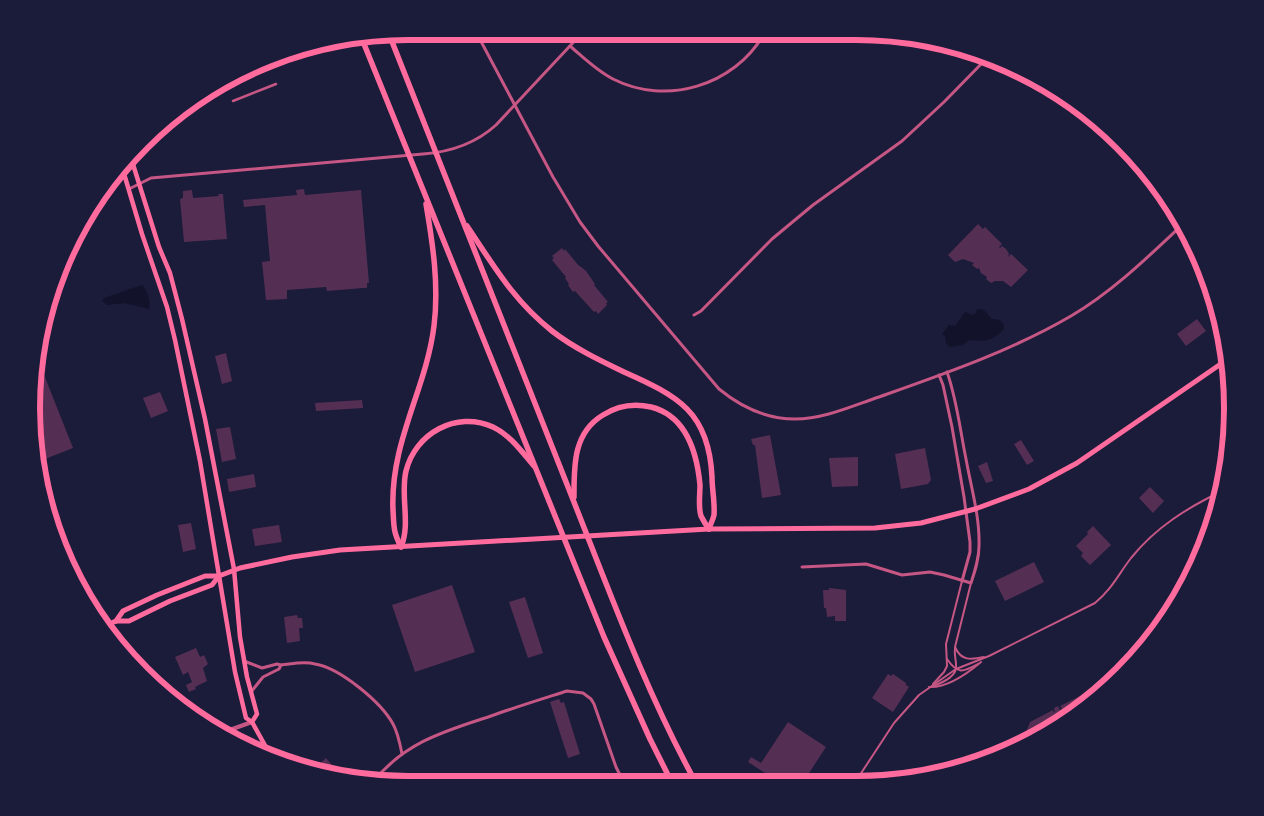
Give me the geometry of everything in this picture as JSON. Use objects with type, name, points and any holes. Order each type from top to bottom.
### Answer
[{"type":"highway","points":[[392,41],[486,284],[646,678],[693,776]]},
{"type":"highway","points":[[363,43],[604,637],[650,740],[668,776]]},
{"type":"highway","points":[[401,547],[394,534],[393,500],[397,457],[418,392],[434,324],[436,277],[424,194]]},
{"type":"highway","points":[[462,218],[504,284],[544,324],[578,349],[663,390],[690,412],[704,437],[709,455],[714,515],[708,529]]},
{"type":"highway","points":[[574,501],[575,456],[577,447],[586,431],[598,418],[614,409],[629,406],[650,407],[665,413],[673,419],[684,431],[691,443],[697,465],[701,515],[708,529]]},
{"type":"highway","points":[[401,547],[406,536],[404,492],[406,472],[418,445],[437,429],[462,422],[477,422],[492,427],[506,435],[521,450],[538,472]]},
{"type":"main road","points":[[133,163],[159,247],[170,273],[205,419],[234,569],[244,661],[257,714],[252,722]]},
{"type":"main road","points":[[124,174],[132,204],[171,322],[195,433],[239,697],[246,718],[252,722],[266,748]]},
{"type":"main road","points":[[116,621],[122,611],[205,576],[219,576],[234,569],[337,550],[708,529],[875,528],[921,523],[975,509],[1029,489],[1077,463],[1221,364]]},
{"type":"main road","points":[[110,624],[116,621],[129,621],[170,601],[212,585],[219,576]]},
{"type":"street","points":[[480,40],[557,185],[586,230],[713,383],[733,400],[764,415],[786,419],[805,419],[826,415],[943,374],[1010,346],[1071,316],[1128,274],[1177,228]]},
{"type":"street","points":[[129,189],[151,178],[448,151],[469,144],[488,132],[515,106],[576,40]]},
{"type":"street","points":[[570,46],[592,66],[620,82],[642,89],[678,90],[704,84],[726,72],[747,55],[759,40]]},
{"type":"street","points":[[694,315],[701,311],[762,248],[793,221],[886,154],[916,129],[982,63]]},
{"type":"street","points":[[232,101],[276,84]]},
{"type":"street","points":[[802,567],[866,564],[902,575],[930,572],[944,574],[971,583],[978,560],[979,548],[975,509],[951,384],[943,374]]},
{"type":"street","points":[[943,374],[966,511],[970,552],[962,581]]},
{"type":"street","points":[[244,661],[262,668],[276,664],[315,663],[344,675],[384,711],[397,733],[402,754]]},
{"type":"street","points":[[251,692],[263,677],[279,669],[280,665]]},
{"type":"street","points":[[379,775],[402,754],[424,739],[573,690],[586,695],[594,704],[620,776]]},
{"type":"street","points":[[230,730],[252,722]]},
{"type":"lane","points":[[859,776],[897,718],[914,699],[929,688],[951,677],[956,669],[989,656],[1095,603],[1107,593],[1132,558],[1153,534],[1172,519],[1213,496]]},
{"type":"lane","points":[[929,688],[947,666],[946,644],[962,581]]},
{"type":"lane","points":[[956,669],[955,647],[971,583]]},
{"type":"lane","points":[[955,647],[960,656],[965,659],[972,660],[989,656]]},
{"type":"lane","points":[[929,688],[938,688],[970,671],[989,656]]},
{"type":"lane","points":[[947,659],[956,669],[964,671],[981,662]]},
{"type":"shaded area","points":[[142,285],[148,296],[149,309],[124,303],[107,305],[102,301],[104,298]]},
{"type":"shaded area","points":[[977,309],[984,310],[992,319],[1000,320],[1004,325],[1004,329],[988,340],[969,340],[963,345],[950,347],[946,343],[945,336],[942,334],[949,325],[955,326],[964,313],[972,315],[976,313]]},
{"type":"building","points":[[304,189],[305,195],[361,190],[369,283],[367,283],[367,288],[327,291],[326,287],[287,290],[287,299],[266,300],[262,262],[270,261],[265,205],[244,207],[243,200],[297,195],[296,190]]},
{"type":"building","points":[[192,190],[193,198],[223,194],[227,239],[184,242],[180,199],[183,198],[183,191]]},
{"type":"building","points":[[978,224],[983,229],[985,227],[1002,244],[999,247],[1002,246],[1006,249],[1009,254],[1008,257],[1011,254],[1028,270],[1011,287],[1003,281],[991,283],[981,273],[979,268],[977,269],[972,265],[974,263],[963,259],[955,262],[948,255]]},
{"type":"building","points":[[562,248],[586,271],[594,285],[608,302],[598,314],[575,291],[573,292],[568,285],[566,277],[552,260],[554,258],[552,256]]},
{"type":"building","points":[[1197,319],[1206,331],[1186,346],[1177,334]]},
{"type":"building","points":[[226,353],[232,381],[222,384],[215,356]]},
{"type":"building","points":[[42,370],[73,448],[44,460],[40,408]]},
{"type":"building","points":[[160,392],[168,411],[151,418],[143,398]]},
{"type":"building","points":[[362,400],[363,408],[316,411],[315,403]]},
{"type":"building","points":[[230,427],[236,459],[222,462],[216,429]]},
{"type":"building","points":[[770,435],[781,495],[762,498],[755,445],[753,445],[751,439]]},
{"type":"building","points":[[1021,440],[1034,461],[1027,465],[1014,444]]},
{"type":"building","points":[[925,448],[931,480],[928,484],[901,489],[895,454]]},
{"type":"building","points":[[858,457],[858,486],[832,487],[829,458]]},
{"type":"building","points":[[987,462],[993,481],[986,483],[978,466]]},
{"type":"building","points":[[254,474],[256,487],[229,492],[227,479]]},
{"type":"building","points":[[1150,487],[1164,501],[1153,513],[1139,498]]},
{"type":"building","points":[[191,523],[196,549],[183,552],[178,525]]},
{"type":"building","points":[[279,525],[282,542],[255,546],[252,529]]},
{"type":"building","points":[[1093,526],[1111,545],[1090,565],[1081,556],[1083,553],[1076,546]]},
{"type":"building","points":[[1034,562],[1044,582],[1005,601],[995,581]]},
{"type":"building","points":[[452,585],[475,652],[415,672],[392,605]]},
{"type":"building","points":[[829,588],[846,590],[846,621],[835,621],[835,616],[827,617],[826,608],[824,608],[823,590],[829,590]]},
{"type":"building","points":[[525,597],[543,653],[528,658],[509,602]]},
{"type":"building","points":[[297,615],[298,618],[302,618],[303,628],[299,628],[300,641],[287,643],[284,617]]},
{"type":"building","points":[[196,648],[200,657],[204,655],[208,664],[203,668],[207,681],[189,692],[186,685],[192,682],[188,672],[183,675],[175,657]]},
{"type":"building","points":[[888,674],[891,676],[893,674],[909,687],[893,712],[872,698]]},
{"type":"building","points":[[1084,694],[1087,695],[1029,733],[1027,730],[1030,722],[1053,710],[1055,712],[1054,708],[1058,706],[1060,710],[1062,709],[1060,706]]},
{"type":"building","points":[[559,699],[561,703],[564,702],[580,754],[568,758],[550,702]]},
{"type":"building","points":[[788,722],[826,747],[807,776],[770,776],[748,762],[751,757],[761,763]]},
{"type":"building","points":[[326,758],[335,769],[319,765]]}]
